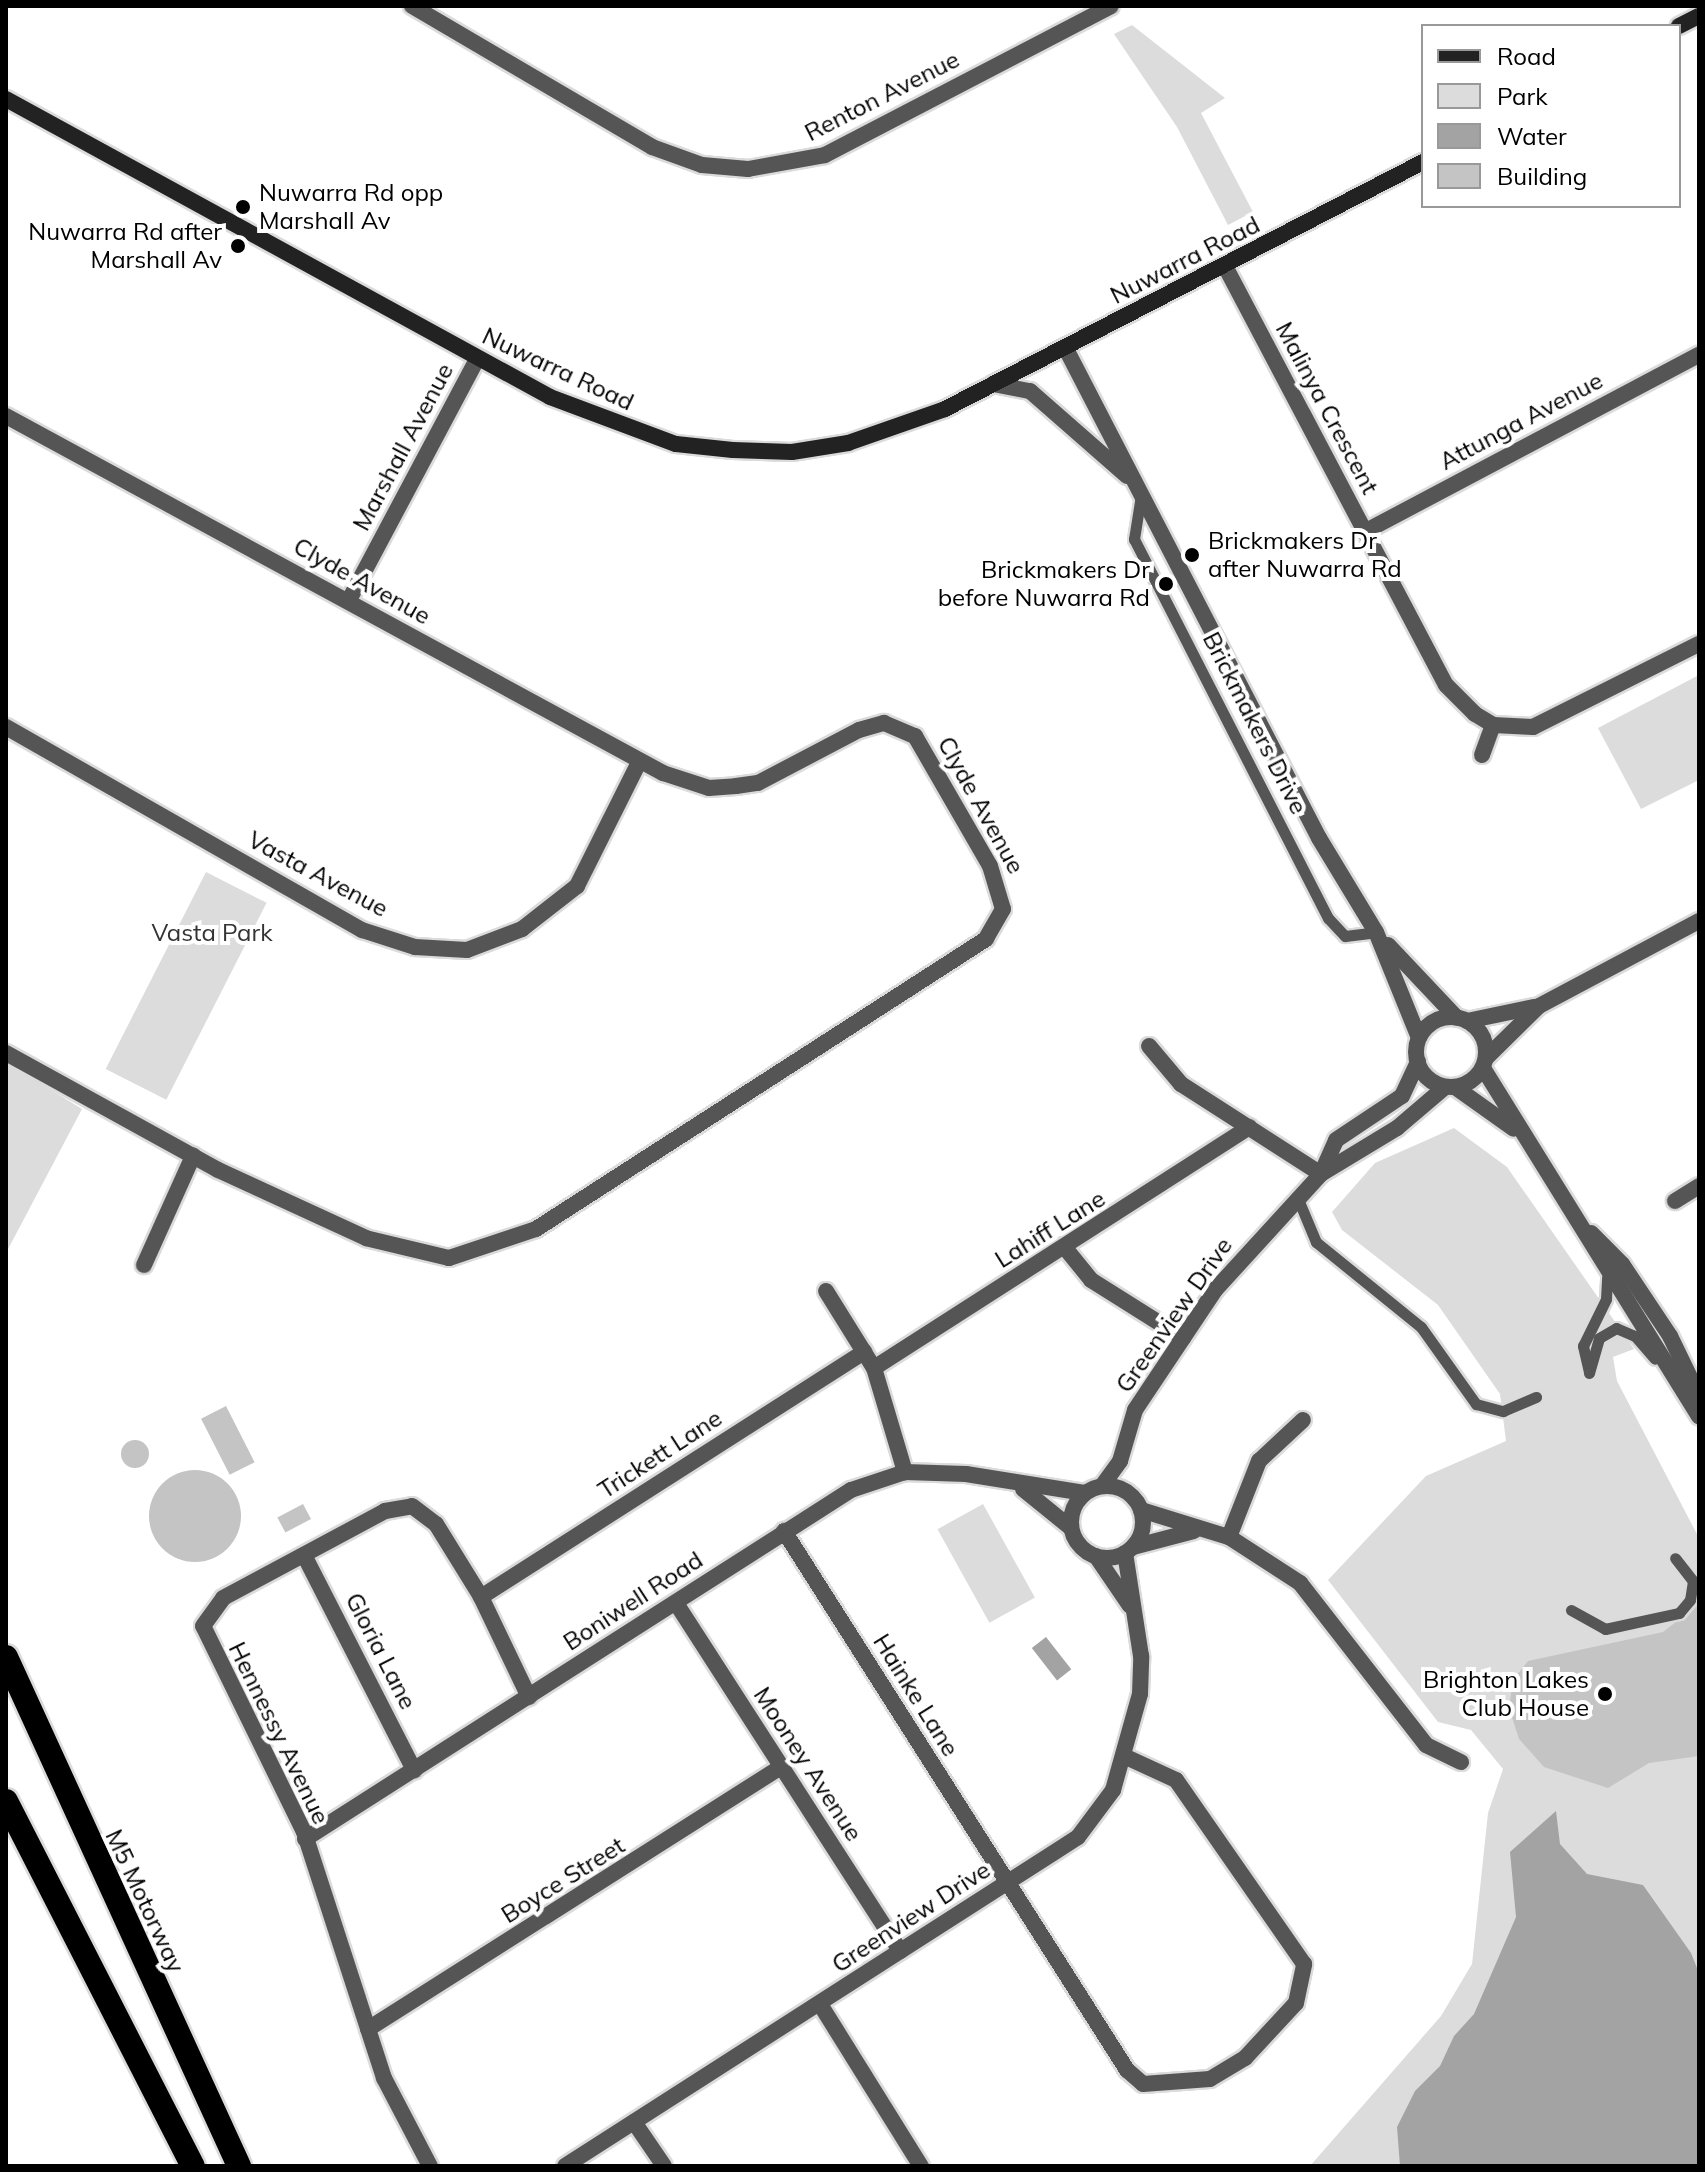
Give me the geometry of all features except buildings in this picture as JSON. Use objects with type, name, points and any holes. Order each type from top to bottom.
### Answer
[{"type":"highway","name":"M5 Motorway","points":[[6,1657],[239,2166]]},
{"type":"highway","points":[[6,1801],[193,2166]]},
{"type":"main road","points":[[1681,25],[1699,16]]},
{"type":"main road","name":"Nuwarra Road","points":[[6,99],[477,359],[626,428],[676,444],[733,450],[792,452],[848,443],[945,409],[1226,268],[1421,163]]},
{"type":"street","name":"Renton Avenue","points":[[412,6],[652,147],[702,165],[748,169],[825,155],[1111,6]]},
{"type":"street","name":"Malinya Crescent","points":[[1226,268],[1446,685],[1493,725]]},
{"type":"street","name":"Brickmakers Drive","points":[[1065,347],[1319,838],[1376,932],[1419,1038]]},
{"type":"street","name":"Attunga Avenue","points":[[1366,531],[1699,355]]},
{"type":"street","name":"Marshall Avenue","points":[[349,600],[477,359]]},
{"type":"street","points":[[993,384],[1030,391],[1138,488]]},
{"type":"street","name":"Clyde Avenue","points":[[6,416],[349,600],[639,762],[709,788],[758,783],[859,730],[884,723],[915,736],[1001,890],[999,925],[944,967],[536,1229],[449,1258],[366,1238],[193,1156],[6,1053]]},
{"type":"street","points":[[1482,755],[1493,725],[1523,728],[1554,719],[1699,644]]},
{"type":"street","name":"Vasta Avenue","points":[[6,727],[362,930],[415,947],[467,950],[509,934],[577,886],[639,762]]},
{"type":"street","points":[[1450,1087],[1484,1063],[1539,1006],[1699,921]]},
{"type":"street","name":"Brickmakers Drive","points":[[1376,932],[1462,1019]]},
{"type":"street","points":[[1518,1132],[1450,1087],[1428,1078],[1418,1062],[1419,1038],[1435,1021],[1539,1006]]},
{"type":"street","points":[[1462,1019],[1483,1036],[1484,1063],[1518,1132],[1579,1220],[1607,1277],[1699,1417]]},
{"type":"street","points":[[1149,1046],[1181,1084],[1321,1174]]},
{"type":"street","name":"Greenview Drive","points":[[1321,1174],[1336,1140],[1402,1096],[1418,1062]]},
{"type":"street","name":"Greenview Drive","points":[[1102,1486],[1120,1461],[1135,1410],[1243,1256],[1321,1174],[1397,1128],[1450,1087]]},
{"type":"street","name":"Lahiff Lane","points":[[874,1368],[1066,1249],[1249,1127]]},
{"type":"street","points":[[144,1265],[193,1156]]},
{"type":"street","points":[[1675,1201],[1699,1186]]},
{"type":"street","points":[[1579,1220],[1622,1264],[1670,1336],[1699,1396]]},
{"type":"street","points":[[1066,1249],[1091,1280],[1183,1338]]},
{"type":"street","points":[[826,1291],[874,1368],[905,1472]]},
{"type":"street","name":"Trickett Lane","points":[[481,1597],[864,1352]]},
{"type":"street","points":[[1229,1537],[1259,1461],[1303,1420]]},
{"type":"street","points":[[1120,1461],[1130,1494],[1141,1510],[1142,1530],[1129,1550]]},
{"type":"street","name":"Boniwell Road","points":[[305,1839],[851,1490],[905,1472],[1008,1480],[1084,1493]]},
{"type":"street","points":[[1008,1480],[1071,1528],[1080,1546],[1096,1556],[1134,1611]]},
{"type":"street","points":[[1071,1528],[1073,1509],[1084,1493],[1102,1486],[1130,1494]]},
{"type":"street","name":"Hennessy Avenue","points":[[430,2166],[384,2078],[305,1839],[203,1626],[223,1598],[385,1511],[412,1506],[436,1524],[481,1597],[529,1697]]},
{"type":"street","points":[[1141,1510],[1229,1537],[1300,1583],[1426,1745],[1461,1762]]},
{"type":"street","points":[[1096,1556],[1203,1530]]},
{"type":"street","name":"Hainke Lane","points":[[784,1531],[1127,2070],[1143,2084],[1210,2079],[1245,2058],[1277,2026],[1302,1991],[1300,1951],[1176,1780],[1126,1757]]},
{"type":"street","name":"Greenview Drive","points":[[565,2166],[1078,1837],[1103,1808],[1126,1757],[1140,1694],[1129,1550]]},
{"type":"street","name":"Gloria Lane","points":[[304,1555],[414,1770]]},
{"type":"street","name":"Mooney Avenue","points":[[676,1603],[900,1951]]},
{"type":"street","name":"Boyce Street","points":[[368,2029],[781,1767]]},
{"type":"street","points":[[820,2004],[921,2166]]},
{"type":"street","points":[[634,2122],[664,2166]]},
{"type":"lane","name":"Brickmakers Drive","points":[[1138,488],[1134,539],[1328,918],[1345,936],[1376,932]]},
{"type":"lane","points":[[1298,1199],[1316,1242],[1421,1327],[1476,1404],[1503,1411],[1536,1397]]},
{"type":"lane","points":[[1607,1277],[1606,1299],[1583,1346],[1589,1373],[1599,1338],[1616,1328],[1643,1343],[1673,1378]]},
{"type":"lane","points":[[1571,1610],[1605,1629],[1654,1619],[1685,1607],[1696,1582],[1675,1558]]},
{"type":"green space","points":[[1132,25],[1225,98],[1201,113],[1253,212],[1228,225],[1177,127],[1114,34]]},
{"type":"green space","points":[[1699,675],[1699,780],[1641,809],[1598,728]]},
{"type":"green space","name":"Vasta Park","points":[[206,872],[267,903],[166,1100],[106,1069]]},
{"type":"green space","points":[[6,1062],[82,1109],[6,1253]]},
{"type":"green space","points":[[1454,1128],[1507,1167],[1634,1349],[1613,1357],[1617,1381],[1699,1538],[1699,2166],[1310,2166],[1441,2016],[1472,1964],[1488,1813],[1503,1769],[1471,1730],[1438,1722],[1328,1580],[1426,1476],[1506,1441],[1500,1394],[1438,1305],[1342,1230],[1332,1212],[1375,1163]]},
{"type":"green space","points":[[983,1504],[1035,1598],[989,1623],[938,1529]]},
{"type":"water","points":[[1046,1637],[1071,1669],[1057,1680],[1032,1648]]},
{"type":"water","points":[[1556,1811],[1560,1844],[1587,1874],[1643,1885],[1691,1953],[1699,1973],[1699,2166],[1400,2166],[1397,2127],[1415,2091],[1440,2066],[1454,2036],[1474,2014],[1516,1917],[1510,1852]]},
{"type":"place","name":"Nuwarra Rd opp Marshall Av","points":[[243,207]]},
{"type":"place","name":"Nuwarra Rd after Marshall Av","points":[[238,246]]},
{"type":"place","name":"Brickmakers Dr after Nuwarra Rd","points":[[1192,555]]},
{"type":"place","name":"Brickmakers Dr before Nuwarra Rd","points":[[1166,584]]},
{"type":"place","name":"Brighton Lakes Club House","points":[[1605,1694]]}]
